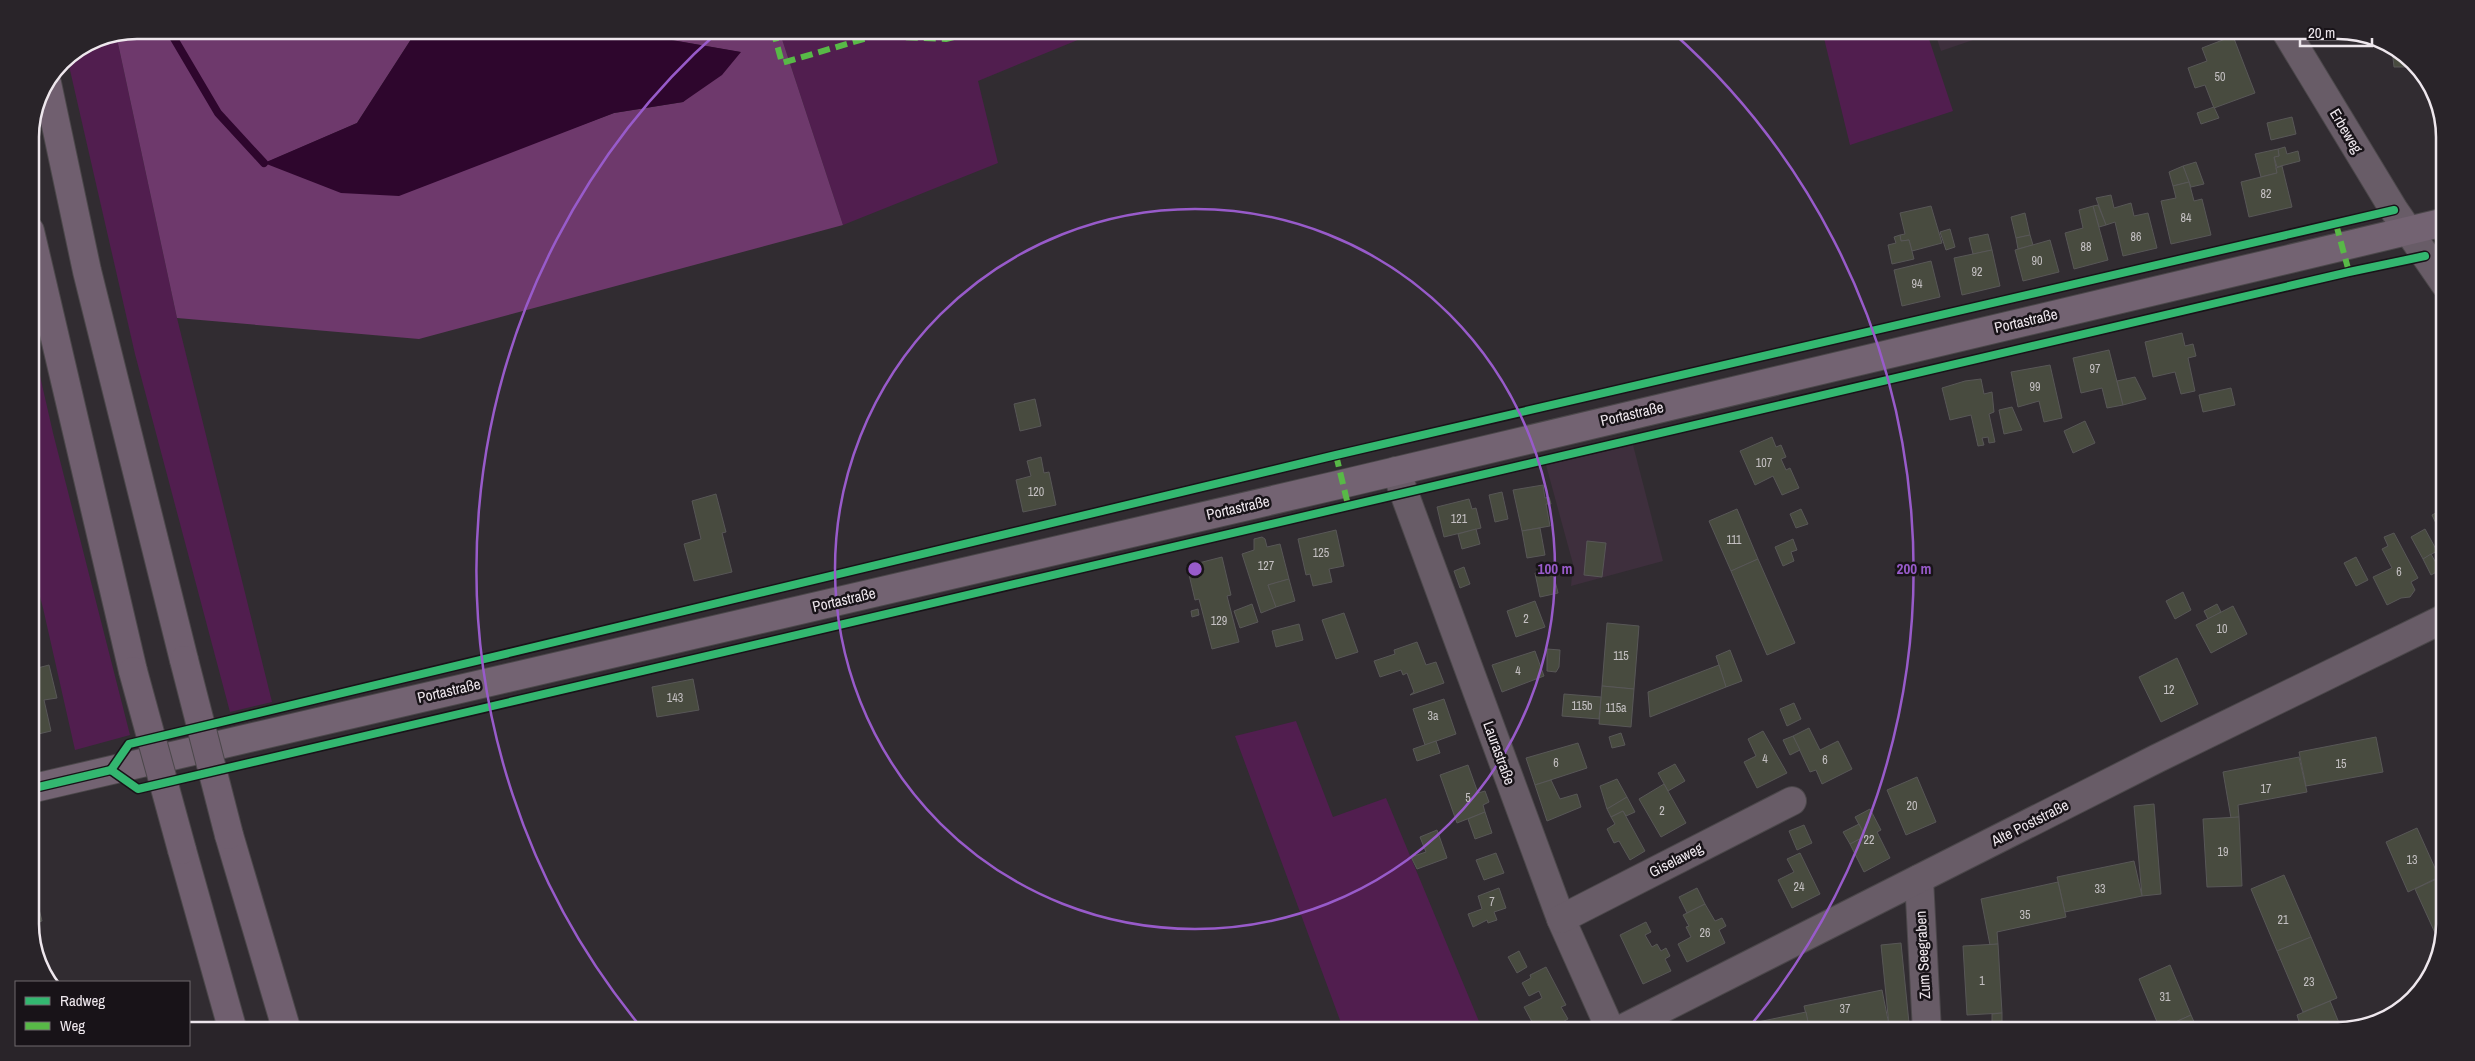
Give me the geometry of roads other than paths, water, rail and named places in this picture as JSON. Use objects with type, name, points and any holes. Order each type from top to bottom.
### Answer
[{"type":"highway","points":[[49,94],[87,271],[184,660],[229,835],[284,1022]]},
{"type":"highway","points":[[39,269],[133,671],[230,1022]]},
{"type":"main road","name":"Portastraße","points":[[39,787],[1396,471],[2436,224]]},
{"type":"street","name":"Erbeweg","points":[[2290,39],[2408,231],[2436,271]]},
{"type":"street","name":"Laurastraße","points":[[1396,471],[1560,918],[1608,1022]]},
{"type":"street","name":"Alte Poststraße","points":[[1636,1022],[2156,759],[2436,622]]},
{"type":"street","name":"Giselaweg","points":[[1560,918],[1792,801]]},
{"type":"street","name":"Zum Seegraben","points":[[1919,879],[1927,1022]]},
{"type":"waterway","points":[[174,39],[218,113],[264,163]]}]
